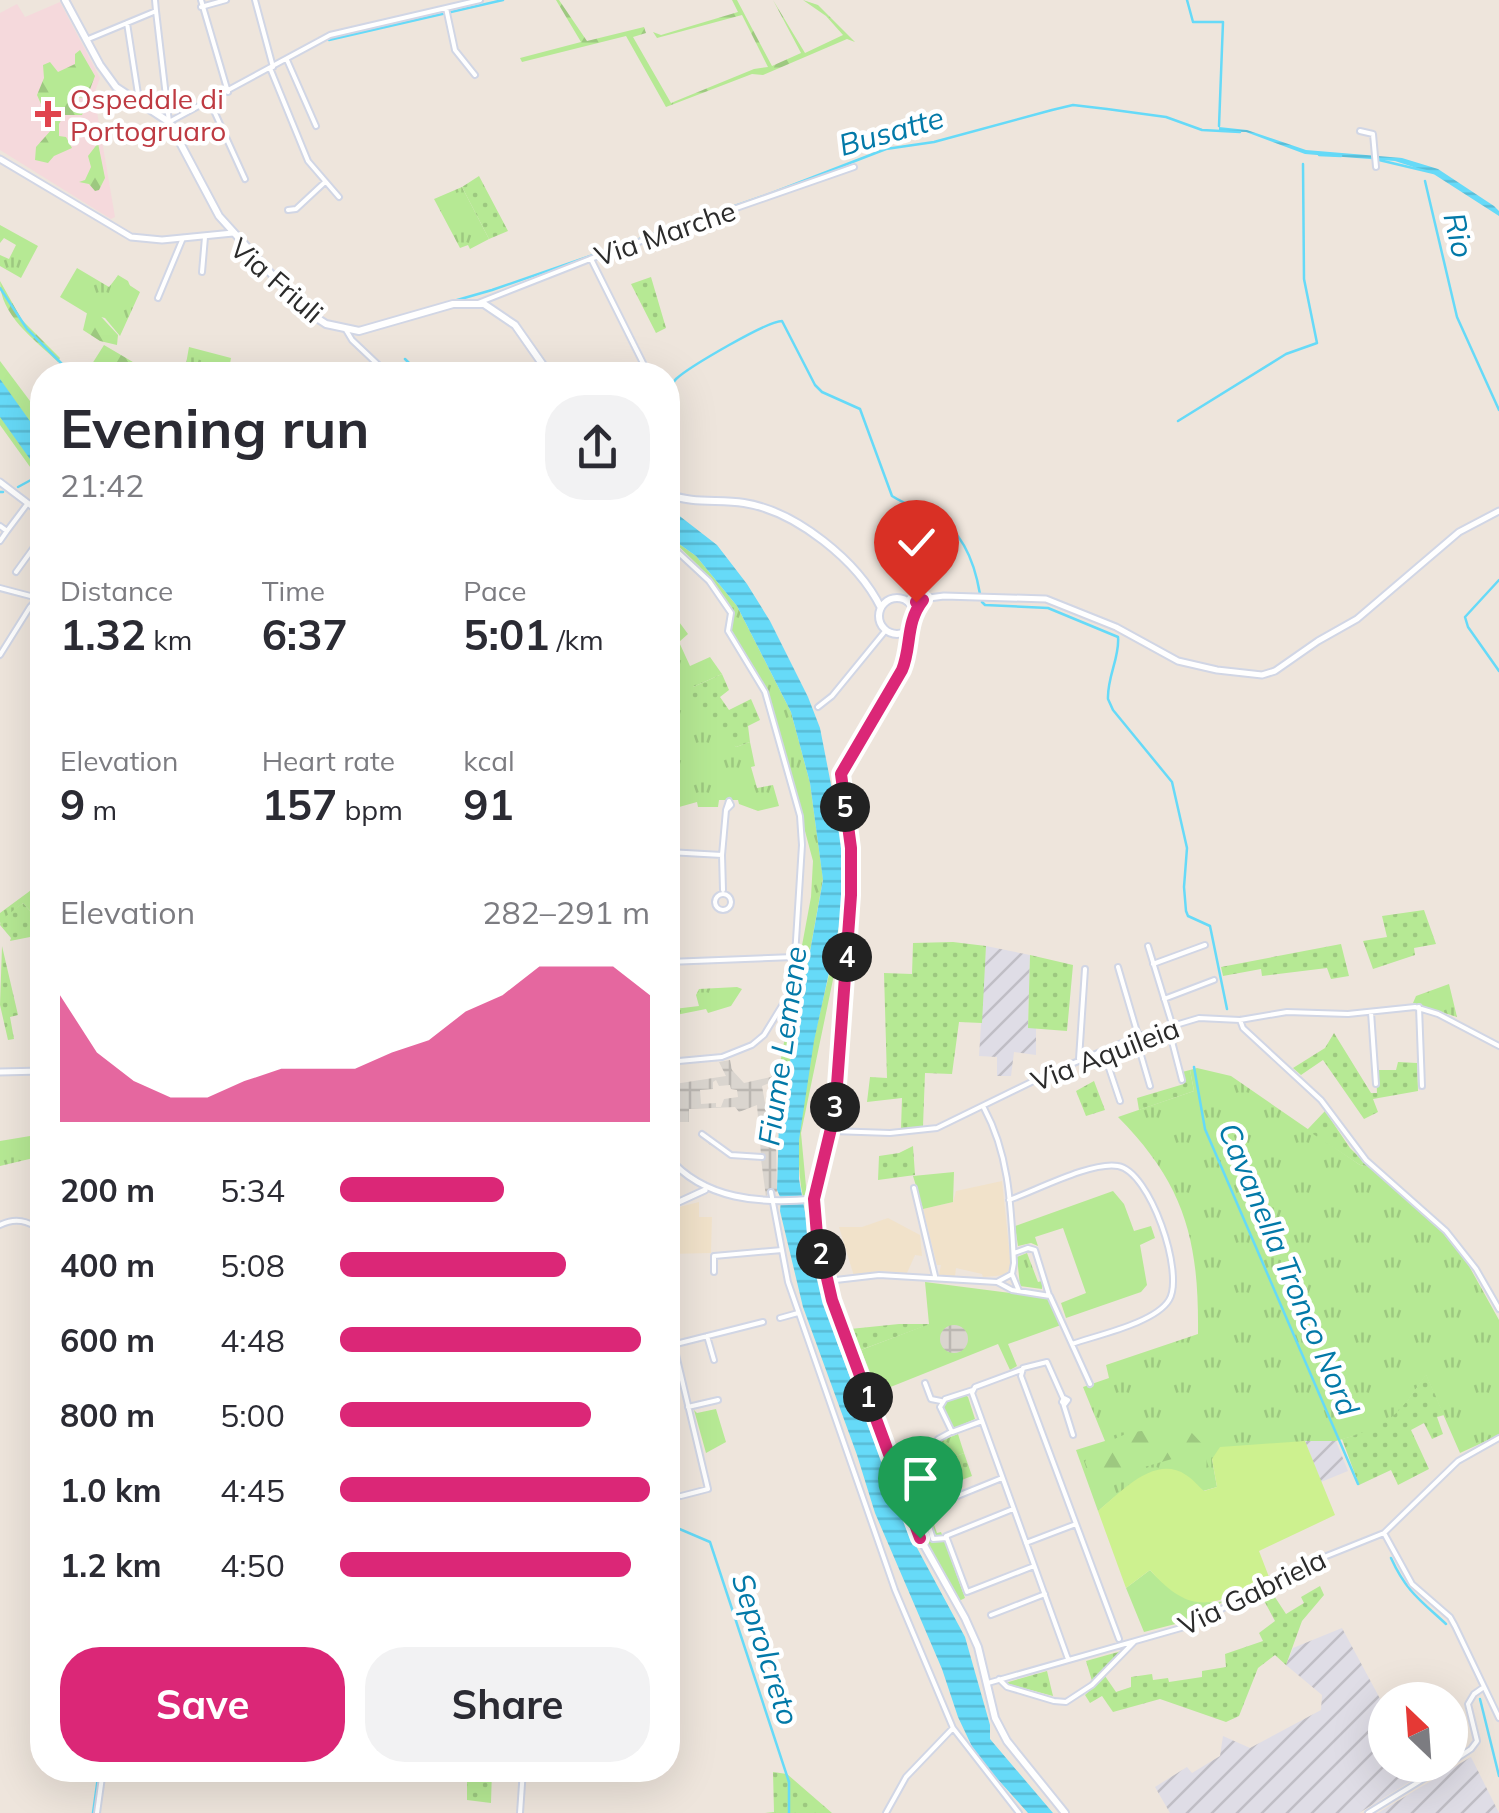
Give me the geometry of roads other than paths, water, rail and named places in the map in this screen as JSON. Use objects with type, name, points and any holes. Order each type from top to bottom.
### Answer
[{"type":"main road","points":[[66,0],[116,87],[169,122],[207,196],[233,233]]},
{"type":"main road","name":"Via Friuli","points":[[233,233],[303,309],[326,324],[346,330],[359,331],[462,302],[478,302]]},
{"type":"main road","points":[[478,302],[508,317],[541,362]]},
{"type":"main road","points":[[680,497],[744,503],[783,516],[820,538],[874,593],[886,630],[897,634],[914,624],[915,613],[906,600],[890,600],[874,593]]},
{"type":"main road","points":[[881,608],[890,600]]},
{"type":"main road","points":[[906,632],[902,670],[841,774],[851,848],[851,895],[838,1086],[830,1131],[810,1199],[827,1281],[910,1516],[978,1647],[994,1718],[1007,1741],[1065,1813]]},
{"type":"main road","points":[[897,634],[906,655]]},
{"type":"street","points":[[155,0],[169,122],[330,35],[447,13],[480,0]]},
{"type":"street","points":[[226,0],[201,3],[228,92]]},
{"type":"street","points":[[255,0],[271,68],[308,161],[339,198]]},
{"type":"street","points":[[86,40],[156,11]]},
{"type":"street","points":[[447,13],[455,50],[475,76]]},
{"type":"street","points":[[127,23],[138,94],[134,102]]},
{"type":"street","points":[[286,60],[316,126]]},
{"type":"street","points":[[210,102],[245,178]]},
{"type":"street","points":[[1360,131],[1373,134],[1376,162]]},
{"type":"street","name":"Via Friuli","points":[[0,158],[131,236],[153,240],[233,233]]},
{"type":"street","name":"Via Marche","points":[[478,302],[854,167]]},
{"type":"street","points":[[288,210],[296,209],[325,182]]},
{"type":"street","name":"Via Friuli","points":[[202,272],[206,236]]},
{"type":"street","points":[[158,298],[183,237]]},
{"type":"street","points":[[590,259],[642,362]]},
{"type":"street","points":[[346,330],[375,362]]},
{"type":"street","points":[[0,482],[28,503],[0,541]]},
{"type":"street","points":[[906,600],[944,596],[1046,599],[1116,627],[1178,661],[1262,675],[1275,671],[1318,640],[1357,619],[1459,532],[1499,511]]},
{"type":"street","points":[[0,526],[7,531]]},
{"type":"street","points":[[16,572],[30,553]]},
{"type":"street","points":[[680,554],[709,581],[730,610],[728,630],[769,702],[802,827],[791,986],[768,1029],[746,1049],[722,1057],[680,1061]]},
{"type":"street","points":[[0,588],[30,594]]},
{"type":"street","points":[[915,613],[923,600]]},
{"type":"street","points":[[0,655],[30,611]]},
{"type":"street","points":[[818,707],[832,696],[886,630]]},
{"type":"street","points":[[724,890],[713,902],[718,908],[733,906],[724,890],[726,810]]},
{"type":"street","points":[[680,853],[722,855]]},
{"type":"street","points":[[719,896],[727,896]]},
{"type":"street","points":[[1154,964],[1204,944]]},
{"type":"street","points":[[1148,946],[1182,1080]]},
{"type":"street","points":[[680,962],[794,957]]},
{"type":"street","points":[[1118,968],[1150,1086]]},
{"type":"street","points":[[1079,1062],[1085,969]]},
{"type":"street","points":[[1164,999],[1214,980]]},
{"type":"street","points":[[1422,1086],[1419,1007],[1499,1046]]},
{"type":"street","name":"Via Aquileia","points":[[830,1131],[909,1132],[938,1128],[1103,1051],[1199,1018],[1240,1020],[1287,1012],[1372,1012],[1419,1007]]},
{"type":"street","points":[[1372,1012],[1376,1084]]},
{"type":"street","points":[[1240,1020],[1243,1028],[1321,1100],[1366,1160],[1446,1231],[1499,1309]]},
{"type":"street","points":[[1103,1051],[1120,1101]]},
{"type":"street","points":[[0,1072],[30,1071]]},
{"type":"street","points":[[982,1106],[1004,1152],[1014,1253],[1012,1274],[1019,1290]]},
{"type":"street","points":[[702,1134],[734,1156],[762,1157]]},
{"type":"street","points":[[1009,1200],[1115,1165],[1130,1170],[1138,1178],[1155,1210],[1171,1265],[1174,1283],[1170,1299],[1153,1315],[1072,1344]]},
{"type":"street","points":[[680,1169],[706,1189],[776,1203],[810,1199]]},
{"type":"street","points":[[914,1188],[936,1278]]},
{"type":"street","points":[[680,1202],[706,1189]]},
{"type":"street","points":[[771,1192],[798,1313],[895,1590],[953,1728],[1018,1813]]},
{"type":"street","points":[[0,1225],[21,1220],[30,1224]]},
{"type":"street","points":[[714,1272],[714,1256],[782,1250]]},
{"type":"street","points":[[1014,1253],[1034,1250],[1049,1295],[1090,1384]]},
{"type":"street","points":[[827,1281],[879,1274],[996,1282],[1049,1295]]},
{"type":"street","points":[[996,1282],[1012,1274]]},
{"type":"street","points":[[780,1318],[798,1313]]},
{"type":"street","points":[[680,1342],[762,1322]]},
{"type":"street","points":[[707,1336],[714,1360]]},
{"type":"street","points":[[924,1383],[931,1398],[941,1401],[1047,1362],[1074,1435]]},
{"type":"street","points":[[1022,1370],[1118,1639]]},
{"type":"street","points":[[680,1376],[710,1497]]},
{"type":"street","points":[[972,1390],[1068,1659]]},
{"type":"street","points":[[688,1407],[718,1400]]},
{"type":"street","points":[[941,1401],[952,1432]]},
{"type":"street","points":[[938,1440],[982,1421]]},
{"type":"street","points":[[1499,1438],[1458,1460],[1384,1533],[1412,1584],[1450,1617],[1499,1718]]},
{"type":"street","points":[[910,1516],[1002,1478]]},
{"type":"street","points":[[680,1496],[708,1489]]},
{"type":"street","points":[[924,1510],[933,1539],[947,1538],[1013,1509]]},
{"type":"street","points":[[1026,1543],[1076,1524]]},
{"type":"street","name":"Via Gabriela","points":[[985,1680],[1196,1624],[1304,1564],[1384,1533]]},
{"type":"street","points":[[947,1538],[967,1592],[1034,1566]]},
{"type":"street","points":[[992,1616],[1045,1594]]},
{"type":"street","points":[[1000,1678],[1007,1687],[1066,1702],[1092,1686],[1134,1642]]},
{"type":"street","points":[[1468,1752],[1477,1741],[1468,1704],[1484,1688]]},
{"type":"street","points":[[886,1813],[906,1777],[953,1728]]},
{"type":"street","points":[[97,1813],[101,1782]]},
{"type":"street","points":[[520,1813],[522,1782]]},
{"type":"street","points":[[1368,1813],[1419,1782]]},
{"type":"water","points":[[1219,127],[1247,130],[1306,150],[1402,158],[1438,169],[1494,206],[1499,216],[1432,173],[1395,161],[1305,154],[1246,132],[1219,131]]},
{"type":"water","points":[[0,379],[30,421],[30,459],[0,417]]},
{"type":"water","points":[[680,516],[717,545],[747,584],[808,697],[820,728],[842,841],[842,913],[814,1041],[799,1140],[799,1179],[812,1252],[837,1342],[909,1533],[965,1637],[990,1725],[990,1739],[1053,1813],[1028,1813],[976,1755],[875,1513],[803,1307],[777,1190],[776,1103],[783,1100],[823,880],[810,783],[791,712],[737,606],[696,556],[680,545]]},
{"type":"waterway","points":[[329,40],[503,0]]},
{"type":"waterway","points":[[1187,0],[1193,22],[1223,22],[1219,126]]},
{"type":"waterway","name":"Busatte","points":[[405,315],[492,290],[772,193],[886,149],[934,142],[1073,105],[1166,117],[1202,130],[1240,132]]},
{"type":"waterway","name":"Busatte","points":[[1319,155],[1341,156]]},
{"type":"waterway","name":"Busatte","points":[[1379,160],[1434,173]]},
{"type":"waterway","points":[[1178,421],[1286,354],[1317,343],[1304,279],[1303,164]]},
{"type":"waterway","name":"Rio","points":[[1425,181],[1457,317],[1499,410]]},
{"type":"waterway","points":[[0,288],[27,329],[60,362]]},
{"type":"waterway","points":[[680,376],[745,336],[782,321],[815,385],[860,409],[892,496],[946,523],[961,540],[980,594]]},
{"type":"waterway","points":[[405,359],[408,362]]},
{"type":"waterway","points":[[18,487],[30,480]]},
{"type":"waterway","name":"Rio","points":[[1499,580],[1465,617],[1499,671]]},
{"type":"waterway","points":[[982,602],[1048,608],[1118,637],[1108,699],[1172,782],[1187,848],[1186,911],[1188,916],[1210,926],[1227,1009]]},
{"type":"waterway","name":"Cavanella Tronco Nord","points":[[1194,1067],[1205,1129],[1358,1484]]},
{"type":"waterway","name":"Seprolcreto","points":[[680,1529],[710,1542],[789,1782],[789,1813]]},
{"type":"waterway","name":"Cavanella Tronco Nord","points":[[1391,1558],[1408,1587],[1446,1624]]},
{"type":"waterway","name":"Cavanella Tronco Nord","points":[[1480,1699],[1499,1776]]},
{"type":"waterway","points":[[93,1813],[97,1782]]},
{"type":"place","name":"Ospedale di Portogruaro","points":[[48,114]]},
{"type":"water label","name":"Fiume Lemene","points":[[782,1046]]}]
